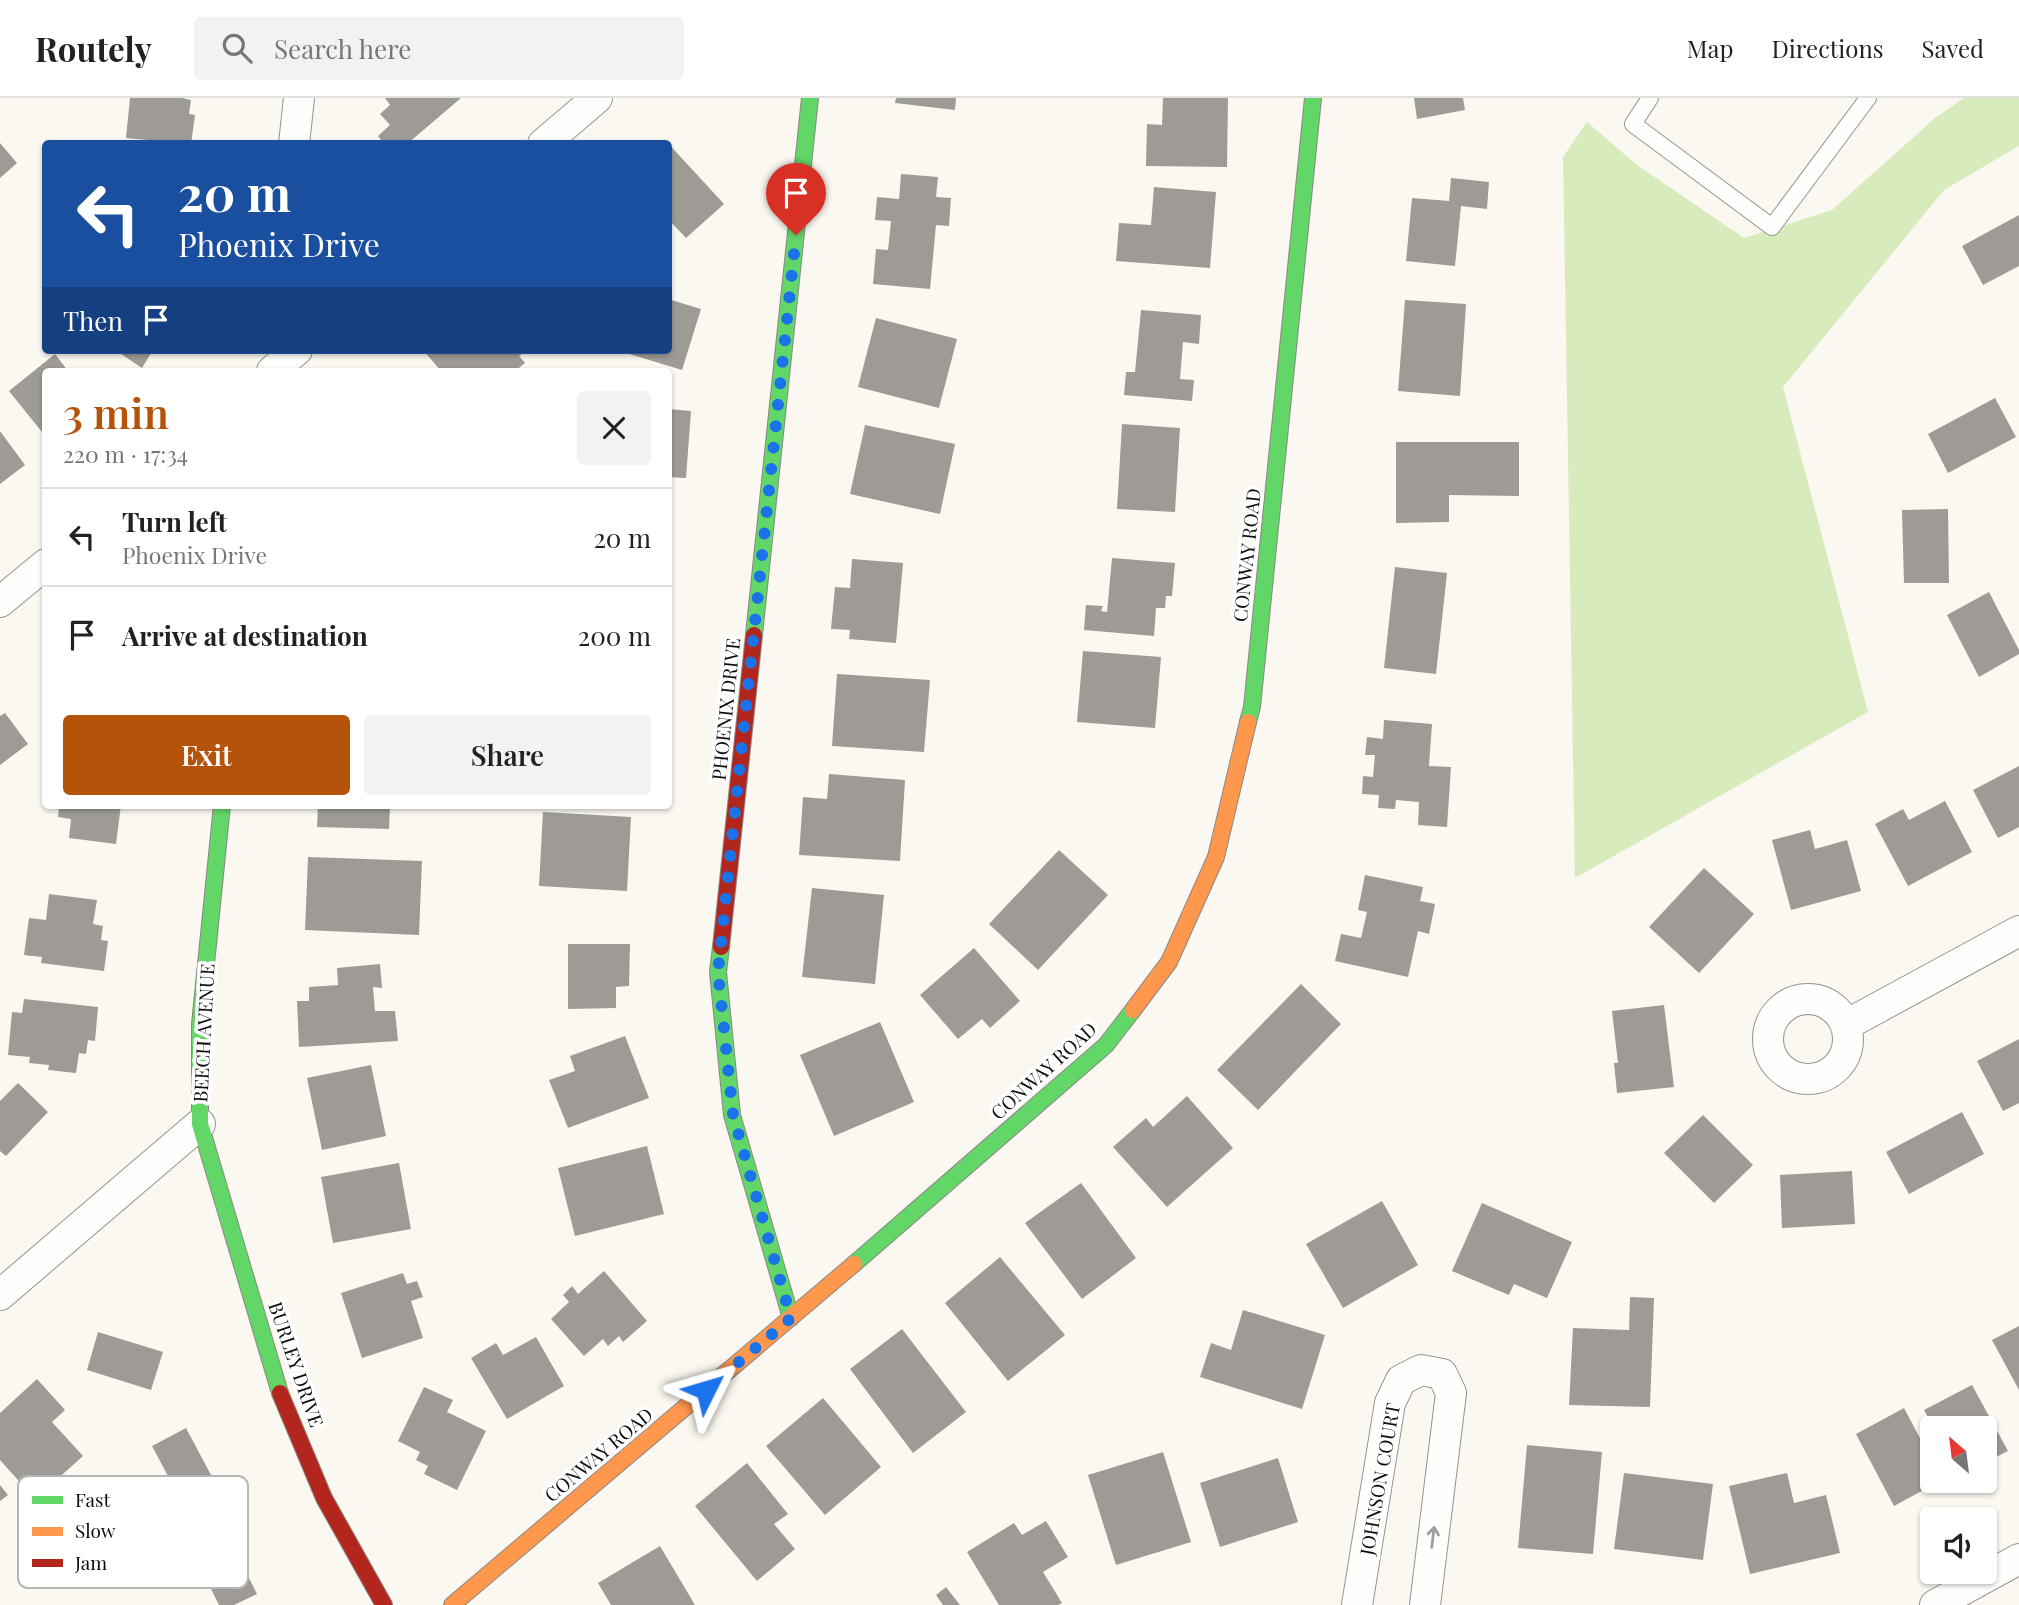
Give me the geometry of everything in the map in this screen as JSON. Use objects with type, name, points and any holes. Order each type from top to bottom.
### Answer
[{"type":"street","points":[[294,140],[299,98]]},
{"type":"street","points":[[547,140],[597,98]]},
{"type":"street","name":"PHOENIX DRIVE","points":[[791,1318],[733,1115],[718,972],[810,98]]},
{"type":"street","name":"CONWAY ROAD","points":[[452,1605],[791,1318],[1106,1045],[1169,962],[1216,857],[1252,707],[1313,98]]},
{"type":"street","points":[[273,368],[292,354]]},
{"type":"street","points":[[0,602],[42,567]]},
{"type":"street","name":"BEECH AVENUE","points":[[0,1295],[200,1124],[200,1024],[222,809]]},
{"type":"street","points":[[1846,1025],[2019,931]]},
{"type":"street","name":"BURLEY DRIVE","points":[[200,1124],[280,1392],[324,1498],[384,1605]]},
{"type":"street","name":"JOHNSON COURT","points":[[1357,1605],[1390,1403],[1401,1380],[1421,1370],[1442,1374],[1451,1393],[1424,1605]]},
{"type":"street","points":[[1935,1605],[2019,1559]]},
{"type":"lane","points":[[1650,98],[1633,124],[1772,227],[1868,98]]},
{"type":"green space","points":[[1964,98],[2019,98],[2019,146],[1944,190],[1783,387],[1868,712],[1575,878],[1563,157],[1587,122],[1637,165],[1744,238],[1832,210],[1935,118]]},
{"type":"building","points":[[130,98],[191,100],[189,114],[195,115],[192,140],[126,138]]},
{"type":"building","points":[[385,98],[461,98],[412,140],[381,140],[378,136],[390,125],[380,114],[390,105]]},
{"type":"building","points":[[896,98],[956,98],[955,110],[895,103]]},
{"type":"building","points":[[1163,98],[1228,98],[1227,167],[1146,166],[1147,124],[1162,125]]},
{"type":"building","points":[[1414,98],[1463,98],[1465,110],[1417,119]]},
{"type":"building","points":[[0,143],[17,163],[0,178]]},
{"type":"building","points":[[672,148],[724,204],[686,238],[672,223]]},
{"type":"building","points":[[901,174],[938,177],[936,197],[951,198],[949,226],[936,225],[930,289],[873,284],[876,249],[888,250],[891,221],[875,220],[877,197],[899,199]]},
{"type":"building","points":[[1451,178],[1489,182],[1487,209],[1461,206],[1455,266],[1406,261],[1412,198],[1449,201]]},
{"type":"building","points":[[1154,187],[1216,192],[1210,268],[1116,261],[1119,223],[1151,225]]},
{"type":"building","points":[[2019,215],[2019,266],[1983,285],[1962,246]]},
{"type":"building","points":[[672,300],[701,309],[682,370],[629,354],[672,354]]},
{"type":"building","points":[[1405,300],[1466,304],[1460,396],[1398,391]]},
{"type":"building","points":[[1141,310],[1201,315],[1199,344],[1183,342],[1180,379],[1194,380],[1192,401],[1124,395],[1126,372],[1135,372]]},
{"type":"building","points":[[876,318],[957,339],[939,408],[858,387]]},
{"type":"building","points":[[55,354],[66,368],[42,368],[42,432],[9,391]]},
{"type":"building","points":[[121,354],[151,354],[142,368]]},
{"type":"building","points":[[426,354],[522,354],[519,356],[525,363],[519,368],[438,368]]},
{"type":"building","points":[[1995,398],[2016,437],[1948,473],[1928,434]]},
{"type":"building","points":[[672,409],[691,411],[686,478],[672,477]]},
{"type":"building","points":[[1122,424],[1180,428],[1175,512],[1117,509]]},
{"type":"building","points":[[865,425],[955,444],[940,514],[850,494]]},
{"type":"building","points":[[0,431],[25,465],[0,484]]},
{"type":"building","points":[[1396,442],[1519,442],[1519,496],[1449,495],[1449,522],[1396,523]]},
{"type":"building","points":[[1948,509],[1949,583],[1904,583],[1902,510]]},
{"type":"building","points":[[1112,558],[1175,563],[1172,596],[1166,596],[1165,608],[1156,608],[1154,636],[1084,630],[1086,605],[1103,606],[1101,611],[1107,612]]},
{"type":"building","points":[[852,559],[903,563],[896,643],[849,639],[850,630],[831,629],[835,587],[850,588]]},
{"type":"building","points":[[1395,567],[1447,573],[1436,674],[1384,668]]},
{"type":"building","points":[[1989,592],[2019,654],[1979,677],[1947,615]]},
{"type":"building","points":[[1083,651],[1161,657],[1155,728],[1077,722]]},
{"type":"building","points":[[837,674],[930,680],[924,752],[832,746]]},
{"type":"building","points":[[5,713],[28,744],[0,765],[0,716]]},
{"type":"building","points":[[1384,720],[1432,724],[1429,766],[1451,767],[1447,827],[1418,825],[1419,802],[1396,800],[1395,809],[1378,808],[1379,795],[1362,794],[1363,776],[1373,777],[1375,755],[1365,755],[1367,737],[1383,739]]},
{"type":"building","points":[[2019,766],[2019,827],[1998,838],[1973,790]]},
{"type":"building","points":[[829,774],[905,780],[900,861],[799,855],[803,797],[827,799]]},
{"type":"building","points":[[1945,801],[1972,852],[1908,886],[1875,824],[1903,809],[1909,820]]},
{"type":"building","points":[[59,809],[120,809],[116,844],[69,838],[71,819],[58,817]]},
{"type":"building","points":[[318,809],[390,809],[389,829],[317,827]]},
{"type":"building","points":[[543,812],[631,817],[627,891],[539,886]]},
{"type":"building","points":[[1810,830],[1815,849],[1847,840],[1861,891],[1791,910],[1772,840]]},
{"type":"building","points":[[1059,850],[1108,895],[1038,970],[989,924]]},
{"type":"building","points":[[308,857],[422,861],[419,935],[305,930]]},
{"type":"building","points":[[1704,868],[1754,914],[1699,973],[1649,927]]},
{"type":"building","points":[[1365,875],[1423,887],[1420,901],[1435,904],[1429,934],[1418,931],[1408,977],[1335,961],[1341,934],[1361,938],[1367,912],[1358,910]]},
{"type":"building","points":[[812,888],[884,895],[875,984],[802,977]]},
{"type":"building","points":[[49,894],[97,900],[93,924],[103,926],[101,940],[108,941],[104,971],[41,963],[42,957],[24,955],[29,918],[46,920]]},
{"type":"building","points":[[568,944],[630,944],[629,986],[616,987],[616,1008],[568,1009]]},
{"type":"building","points":[[974,948],[1020,1001],[990,1028],[982,1019],[958,1039],[920,995]]},
{"type":"building","points":[[380,964],[382,988],[373,987],[375,1011],[395,1011],[398,1041],[299,1047],[297,1001],[309,1001],[309,987],[338,985],[337,968]]},
{"type":"building","points":[[1301,984],[1341,1024],[1258,1110],[1217,1070]]},
{"type":"building","points":[[24,999],[98,1007],[95,1041],[88,1040],[86,1054],[79,1053],[76,1073],[48,1070],[49,1065],[29,1063],[30,1057],[8,1055],[12,1012],[22,1013]]},
{"type":"building","points":[[1664,1005],[1674,1087],[1617,1093],[1614,1063],[1618,1063],[1612,1011]]},
{"type":"building","points":[[880,1022],[914,1102],[834,1136],[800,1055]]},
{"type":"building","points":[[625,1036],[649,1098],[568,1128],[549,1080],[575,1071],[570,1056]]},
{"type":"building","points":[[2019,1039],[2019,1103],[2003,1111],[1977,1061]]},
{"type":"building","points":[[371,1065],[386,1136],[322,1150],[307,1078]]},
{"type":"building","points":[[18,1083],[48,1112],[6,1156],[0,1151],[0,1101]]},
{"type":"building","points":[[1187,1096],[1233,1148],[1167,1207],[1113,1147],[1146,1118],[1153,1127]]},
{"type":"building","points":[[1962,1112],[1984,1154],[1909,1194],[1886,1152]]},
{"type":"building","points":[[1703,1115],[1753,1165],[1714,1203],[1664,1153]]},
{"type":"building","points":[[647,1146],[664,1214],[575,1236],[558,1168]]},
{"type":"building","points":[[399,1163],[411,1229],[333,1243],[321,1177]]},
{"type":"building","points":[[1852,1171],[1855,1224],[1782,1228],[1780,1175]]},
{"type":"building","points":[[1081,1183],[1136,1258],[1082,1299],[1025,1223]]},
{"type":"building","points":[[1382,1201],[1418,1265],[1343,1308],[1306,1244]]},
{"type":"building","points":[[1482,1203],[1572,1242],[1547,1298],[1514,1284],[1509,1295],[1452,1271]]},
{"type":"building","points":[[1000,1257],[1065,1335],[1008,1381],[945,1303]]},
{"type":"building","points":[[604,1271],[647,1321],[623,1342],[619,1336],[608,1346],[603,1339],[584,1356],[551,1319],[569,1302],[563,1295],[572,1286],[578,1294]]},
{"type":"building","points":[[403,1273],[407,1284],[417,1281],[423,1297],[411,1301],[423,1338],[362,1358],[341,1293]]},
{"type":"building","points":[[1630,1297],[1654,1298],[1650,1407],[1569,1405],[1573,1328],[1629,1330]]},
{"type":"building","points":[[1243,1310],[1325,1335],[1302,1409],[1200,1377],[1211,1343],[1231,1350]]},
{"type":"building","points":[[2019,1326],[2019,1390],[1992,1340]]},
{"type":"building","points":[[902,1329],[966,1412],[913,1453],[850,1369]]},
{"type":"building","points":[[98,1332],[163,1352],[151,1390],[87,1370]]},
{"type":"building","points":[[536,1337],[564,1386],[507,1419],[471,1358],[496,1343],[503,1355]]},
{"type":"building","points":[[37,1379],[65,1410],[52,1422],[83,1456],[61,1476],[18,1476],[18,1480],[0,1460],[0,1413]]},
{"type":"building","points":[[1972,1385],[1989,1416],[1927,1416],[1924,1410]]},
{"type":"building","points":[[424,1387],[453,1400],[447,1412],[486,1431],[457,1490],[424,1474],[428,1466],[416,1460],[420,1452],[398,1441]]},
{"type":"building","points":[[823,1398],[881,1467],[825,1515],[766,1446]]},
{"type":"building","points":[[1904,1408],[1920,1438],[1920,1492],[1894,1506],[1856,1434]]},
{"type":"building","points":[[186,1428],[212,1476],[168,1476],[152,1446]]},
{"type":"building","points":[[1997,1431],[2008,1451],[1997,1456]]},
{"type":"building","points":[[1527,1445],[1602,1452],[1593,1554],[1518,1548]]},
{"type":"building","points":[[1163,1452],[1191,1542],[1116,1565],[1088,1475]]},
{"type":"building","points":[[1278,1458],[1298,1522],[1220,1547],[1200,1483]]},
{"type":"building","points":[[747,1463],[788,1514],[774,1524],[795,1549],[757,1581],[695,1506]]},
{"type":"building","points":[[1624,1473],[1713,1484],[1703,1560],[1614,1549]]},
{"type":"building","points":[[1787,1473],[1794,1503],[1826,1495],[1840,1553],[1750,1574],[1729,1486]]},
{"type":"building","points":[[0,1485],[8,1495],[0,1501]]},
{"type":"building","points":[[1046,1521],[1068,1557],[1043,1572],[1062,1603],[999,1605],[967,1552],[1014,1523],[1022,1535]]},
{"type":"building","points":[[660,1546],[695,1605],[611,1605],[598,1583]]},
{"type":"building","points":[[248,1576],[257,1594],[234,1605],[219,1605],[210,1588],[248,1588]]},
{"type":"building","points":[[946,1587],[960,1605],[943,1605],[936,1595]]},
{"type":"traffic: fast","points":[[754,635],[810,98]]},
{"type":"traffic: fast","points":[[1248,722],[1252,707],[1313,98]]},
{"type":"traffic: fast","points":[[222,809],[200,1024],[200,1124],[280,1393]]},
{"type":"traffic: fast","points":[[721,947],[718,972],[732,1115],[791,1318]]},
{"type":"traffic: fast","points":[[854,1264],[1106,1045],[1133,1010]]},
{"type":"traffic: slow","points":[[1133,1010],[1169,962],[1216,857],[1248,722]]},
{"type":"traffic: slow","points":[[452,1605],[854,1264]]},
{"type":"traffic: jam","points":[[721,947],[754,635]]},
{"type":"traffic: jam","points":[[280,1393],[324,1498],[384,1605]]},
{"type":"route","points":[[706,1390],[791,1318],[733,1115],[718,972],[796,235]]}]
